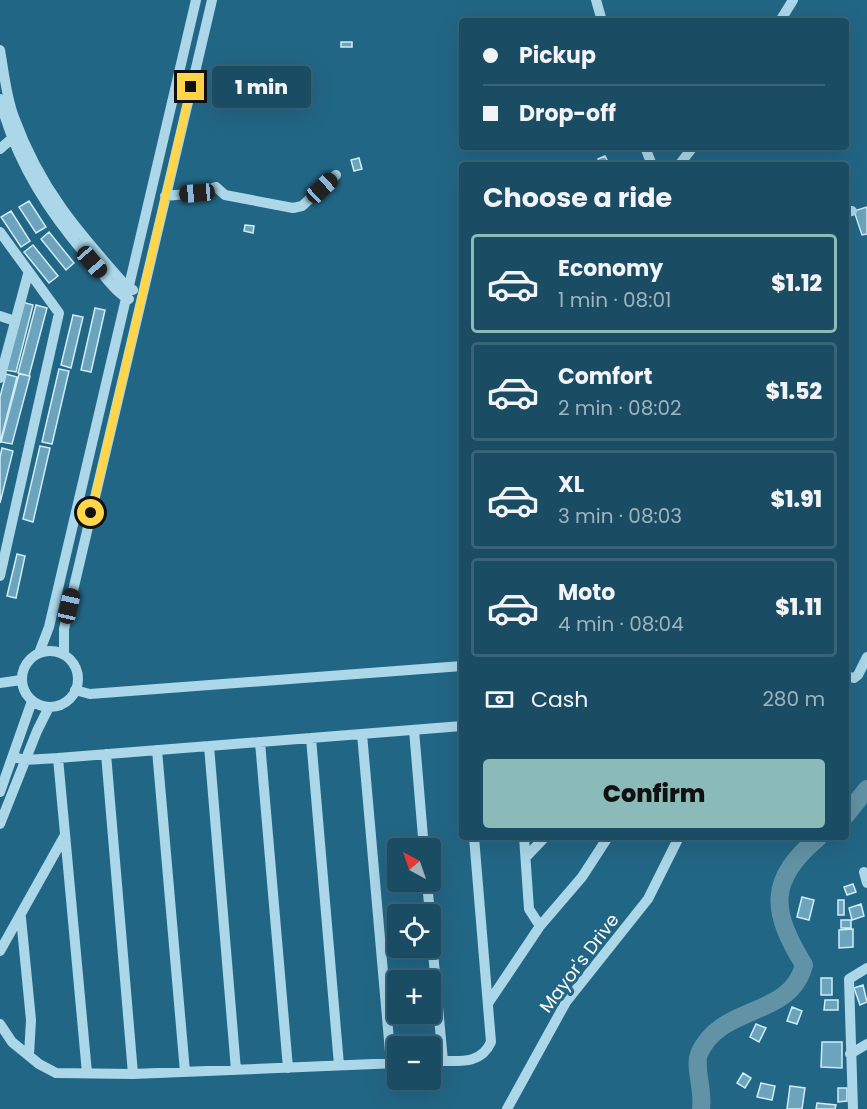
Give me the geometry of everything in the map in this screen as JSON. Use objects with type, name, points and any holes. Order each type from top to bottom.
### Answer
[{"type":"street","points":[[39,653],[56,651],[64,655],[76,669],[78,678],[75,690],[66,701],[49,707],[32,701],[26,695],[21,680],[26,664],[39,653],[49,627],[196,0]]},
{"type":"street","points":[[64,655],[64,629],[212,0]]},
{"type":"street","points":[[596,0],[601,18]]},
{"type":"street","points":[[782,18],[792,0]]},
{"type":"street","points":[[0,50],[15,134]]},
{"type":"street","points":[[0,99],[52,213],[127,293],[141,298]]},
{"type":"street","points":[[0,148],[15,134]]},
{"type":"street","points":[[681,162],[691,150]]},
{"type":"street","points":[[165,196],[197,193],[216,187],[225,195],[293,208],[302,206],[336,175]]},
{"type":"street","points":[[0,232],[28,274],[59,313],[0,576]]},
{"type":"street","points":[[1,371],[28,274]]},
{"type":"street","points":[[0,316],[15,321]]},
{"type":"street","points":[[849,677],[854,678],[858,675],[867,657]]},
{"type":"street","points":[[75,690],[90,694],[459,666]]},
{"type":"street","points":[[0,683],[21,680]]},
{"type":"street","points":[[0,792],[32,701]]},
{"type":"street","points":[[0,824],[49,707]]},
{"type":"street","points":[[14,757],[26,760],[58,758],[459,726]]},
{"type":"street","points":[[414,729],[423,838]]},
{"type":"street","points":[[362,734],[391,1036]]},
{"type":"street","points":[[311,738],[339,1065]]},
{"type":"street","points":[[260,742],[288,1068]]},
{"type":"street","points":[[209,746],[236,1070]]},
{"type":"street","points":[[157,750],[184,1072]]},
{"type":"street","points":[[106,754],[133,1074]]},
{"type":"street","points":[[58,758],[87,1073]]},
{"type":"street","points":[[0,951],[21,918],[50,858],[65,835]]},
{"type":"street","points":[[433,958],[442,1061],[477,1059],[487,1052],[492,1033],[474,840]]},
{"type":"street","points":[[524,840],[530,909],[540,926]]},
{"type":"street","points":[[526,857],[542,840]]},
{"type":"street","points":[[489,1002],[540,926],[582,877],[606,840]]},
{"type":"street","name":"Mayor's Drive","points":[[507,1109],[566,1002],[648,898],[677,840]]},
{"type":"street","points":[[21,918],[31,1020],[29,1055]]},
{"type":"street","points":[[854,1109],[850,1054],[849,979],[867,968]]},
{"type":"street","points":[[0,1024],[12,1042],[56,1073],[133,1074],[387,1063]]},
{"type":"street","points":[[850,1054],[867,1044]]},
{"type":"building","points":[[341,42],[352,42],[352,47],[341,47]]},
{"type":"building","points":[[605,156],[608,162],[600,162],[598,159]]},
{"type":"building","points":[[359,158],[362,169],[354,171],[351,160]]},
{"type":"building","points":[[29,201],[46,227],[36,233],[19,207]]},
{"type":"building","points":[[867,207],[867,234],[862,235],[854,211]]},
{"type":"building","points":[[11,211],[30,241],[21,247],[1,217]]},
{"type":"building","points":[[245,225],[254,226],[253,233],[244,231]]},
{"type":"building","points":[[49,232],[74,263],[66,270],[41,239]]},
{"type":"building","points":[[33,245],[58,276],[49,283],[24,252]]},
{"type":"building","points":[[22,302],[33,305],[16,372],[5,370]]},
{"type":"building","points":[[36,305],[47,308],[29,376],[18,373]]},
{"type":"building","points":[[95,308],[105,310],[91,372],[81,370]]},
{"type":"building","points":[[73,315],[83,317],[71,368],[61,365]]},
{"type":"building","points":[[59,369],[69,371],[52,444],[42,442]]},
{"type":"building","points":[[6,374],[17,377],[0,443],[0,397]]},
{"type":"building","points":[[19,374],[30,376],[12,444],[1,442]]},
{"type":"building","points":[[40,446],[50,448],[33,522],[23,519]]},
{"type":"building","points":[[2,448],[13,451],[0,503],[0,457]]},
{"type":"building","points":[[17,554],[25,556],[16,598],[7,596]]},
{"type":"building","points":[[853,884],[856,892],[847,895],[844,887]]},
{"type":"building","points":[[802,897],[814,900],[809,920],[797,917]]},
{"type":"building","points":[[838,900],[844,900],[844,915],[838,915]]},
{"type":"building","points":[[861,904],[864,916],[852,920],[849,908]]},
{"type":"building","points":[[841,920],[851,920],[851,928],[841,928]]},
{"type":"building","points":[[853,929],[853,947],[839,948],[839,930]]},
{"type":"building","points":[[821,978],[832,978],[832,995],[821,995]]},
{"type":"building","points":[[863,985],[867,1002],[860,1005],[854,988]]},
{"type":"building","points":[[825,1000],[838,1000],[838,1010],[824,1010]]},
{"type":"building","points":[[792,1007],[802,1011],[797,1024],[787,1021]]},
{"type":"building","points":[[756,1024],[766,1028],[759,1042],[750,1037]]},
{"type":"building","points":[[822,1042],[842,1042],[842,1068],[821,1067]]},
{"type":"building","points":[[743,1073],[751,1078],[745,1088],[737,1083]]},
{"type":"building","points":[[761,1083],[775,1086],[772,1100],[757,1097]]},
{"type":"building","points":[[790,1086],[805,1088],[802,1109],[787,1109]]},
{"type":"building","points":[[838,1088],[847,1088],[847,1101],[838,1102]]},
{"type":"building","points":[[817,1103],[836,1105],[835,1109],[816,1109]]},
{"type":"waterway","points":[[849,811],[867,789]]},
{"type":"waterway","points":[[701,1109],[698,1059],[709,1038],[723,1026],[785,995],[796,982],[804,965],[785,928],[780,897],[783,882],[790,868],[816,840]]},
{"type":"route","points":[[91,513],[191,87]]}]
